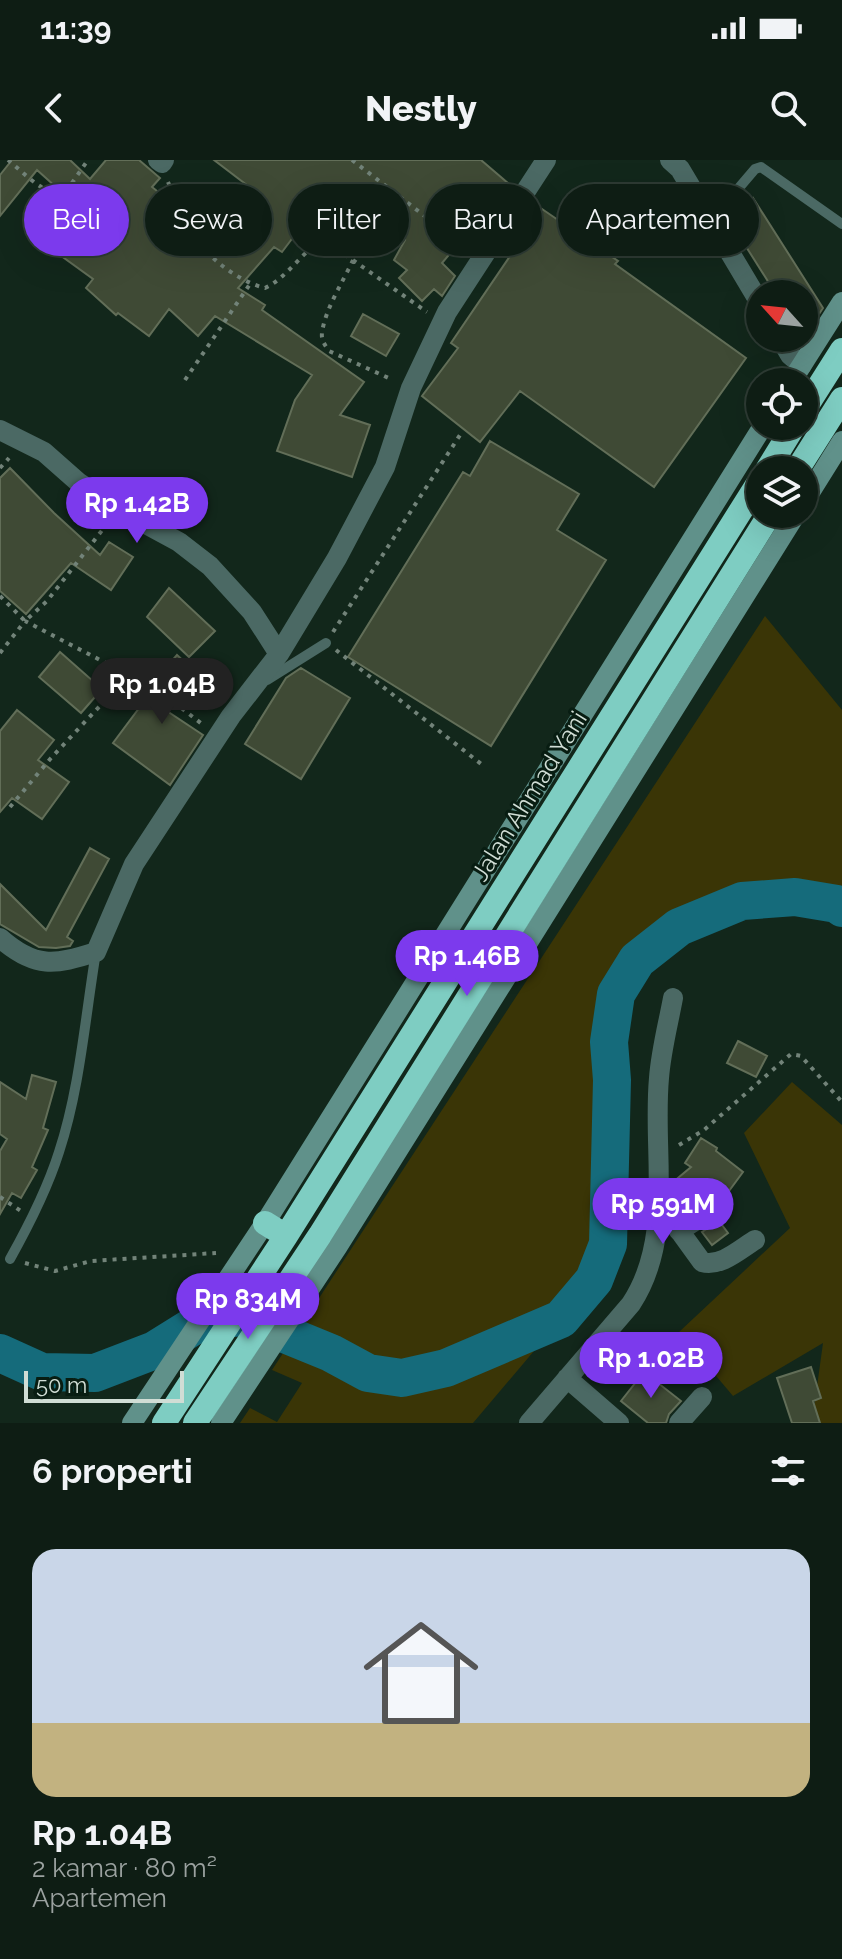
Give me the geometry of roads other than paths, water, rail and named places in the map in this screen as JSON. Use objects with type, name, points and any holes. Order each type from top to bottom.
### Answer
[{"type":"highway","points":[[818,388],[842,350]]},
{"type":"highway","points":[[806,456],[842,399]]},
{"type":"highway","name":"Jalan Ahmad Yani","points":[[170,1415],[260,1253],[286,1236],[746,502]]},
{"type":"highway","points":[[204,1422],[329,1241],[736,588],[764,528]]},
{"type":"highway","points":[[265,1223],[286,1236]]},
{"type":"street","points":[[0,938],[36,962],[66,962],[96,952],[134,864],[219,735],[279,654],[337,558],[385,467],[411,388],[442,323],[546,160]]},
{"type":"street","points":[[678,163],[690,184]]},
{"type":"street","points":[[732,256],[746,280]]},
{"type":"street","points":[[801,368],[842,302]]},
{"type":"street","points":[[0,430],[44,452],[78,482],[118,509],[179,542],[210,566],[252,612],[279,654]]},
{"type":"street","points":[[132,1423],[260,1253],[265,1223],[754,440]]},
{"type":"street","points":[[818,480],[841,445]]},
{"type":"street","points":[[736,588],[785,528]]},
{"type":"street","points":[[529,1423],[631,1304],[648,1271],[660,1204],[659,1079],[673,998]]},
{"type":"street","points":[[660,1204],[702,1262],[721,1261],[755,1240]]},
{"type":"street","points":[[679,1231],[719,1206]]},
{"type":"street","points":[[567,1378],[619,1423]]},
{"type":"street","points":[[679,1423],[702,1397]]},
{"type":"lane","points":[[742,184],[755,169],[761,167],[842,224]]},
{"type":"lane","points":[[251,689],[326,643]]},
{"type":"lane","points":[[10,1259],[33,1219],[59,1154],[69,1117],[96,952]]},
{"type":"waterway","points":[[0,1353],[42,1372],[95,1373],[155,1350],[200,1322],[243,1317],[331,1353],[368,1373],[402,1378],[446,1368],[561,1319],[594,1280],[608,1244],[612,1080],[609,1042],[616,994],[637,960],[679,927],[742,901],[795,897],[837,904],[842,908]]}]
